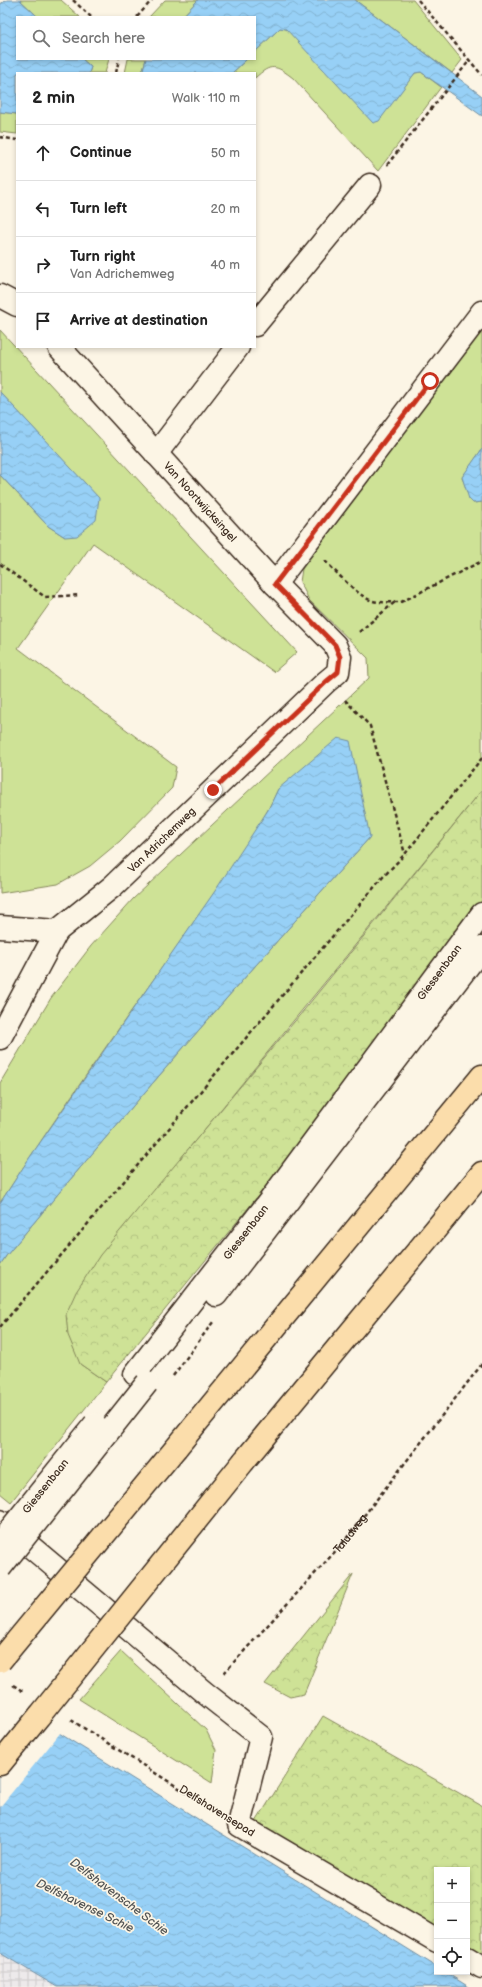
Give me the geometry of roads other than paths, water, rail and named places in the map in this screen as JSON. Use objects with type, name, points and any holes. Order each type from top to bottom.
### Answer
[{"type":"highway","points":[[0,1661],[482,1076]]},
{"type":"highway","points":[[0,1764],[244,1461],[482,1173]]},
{"type":"street","points":[[256,324],[370,186]]},
{"type":"street","points":[[0,296],[16,304]]},
{"type":"street","points":[[275,584],[482,312]]},
{"type":"street","name":"Van Noortwijcksingel","points":[[61,348],[275,584],[335,645],[339,655]]},
{"type":"street","points":[[156,454],[237,348]]},
{"type":"street","name":"Van Adrichemweg","points":[[0,1038],[57,932],[113,886],[338,672],[339,655]]},
{"type":"street","name":"Giessenbaan","points":[[0,1568],[482,914]]},
{"type":"street","points":[[0,927],[57,932]]},
{"type":"street","name":"Giessenbaan","points":[[0,1542],[141,1378],[288,1203],[482,948]]},
{"type":"street","name":"Delfshavensepad","points":[[0,1521],[205,1693],[261,1737],[239,1825],[434,1939]]},
{"type":"street","points":[[470,1960],[482,1967]]},
{"type":"water","points":[[7,0],[20,0],[37,16],[16,16],[16,60],[83,60],[91,67],[89,72],[16,72],[16,114],[0,112],[0,4]]},
{"type":"water","points":[[198,0],[355,0],[482,96],[482,116],[421,72],[415,73],[379,121],[373,123],[286,29],[280,28],[256,51],[256,16],[183,16]]},
{"type":"water","points":[[146,60],[246,60],[233,72],[142,72]]},
{"type":"water","points":[[0,392],[99,498],[96,520],[77,536],[65,537],[48,526],[0,475]]},
{"type":"water","points":[[482,449],[482,502],[473,503],[469,499],[462,477]]},
{"type":"water","points":[[338,738],[350,741],[370,837],[140,1097],[50,1203],[0,1265],[0,1203],[30,1157],[215,891],[268,810],[278,789]]},
{"type":"water","points":[[54,1730],[434,1965],[434,1975],[450,1975],[469,1987],[57,1987],[0,1953],[0,1731],[36,1752]]},
{"type":"water label","name":"Delfshavensche Schie","points":[[119,1897]]},
{"type":"water label","name":"Delfshavense Schie","points":[[85,1906]]}]
